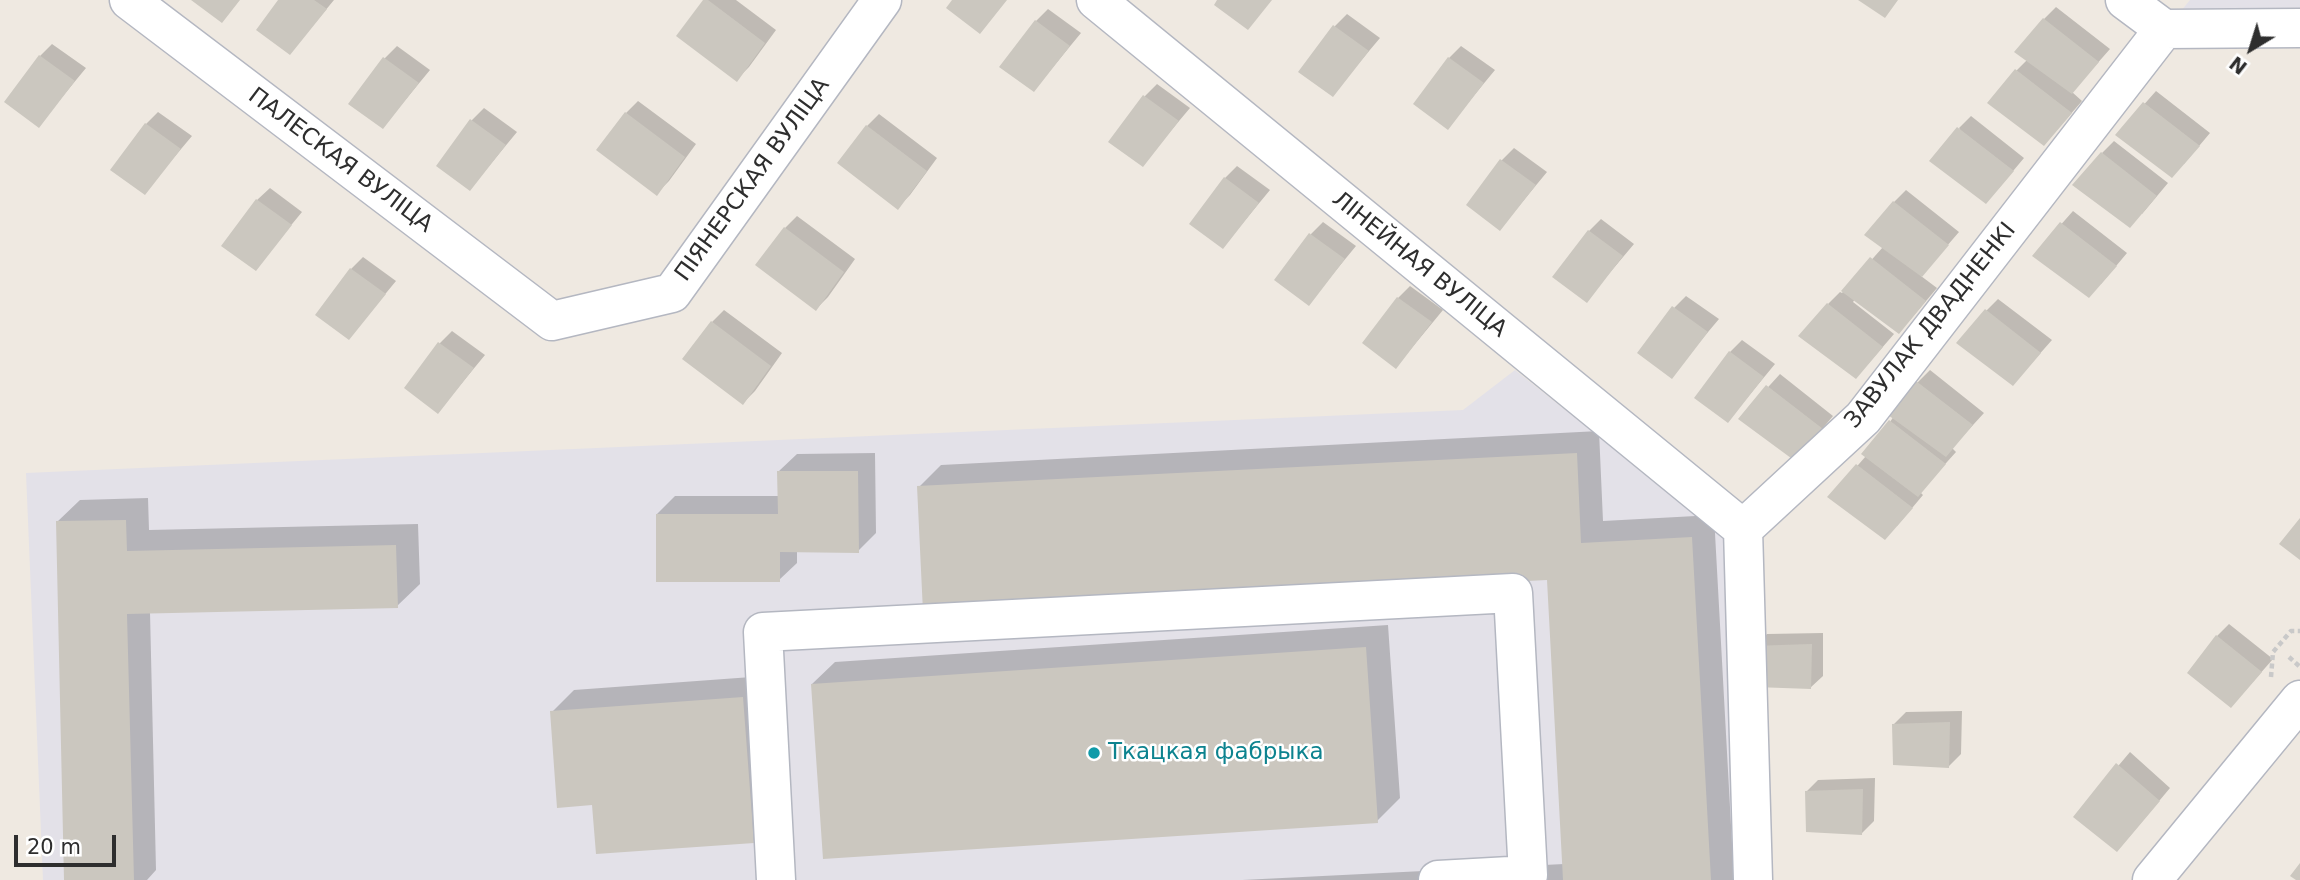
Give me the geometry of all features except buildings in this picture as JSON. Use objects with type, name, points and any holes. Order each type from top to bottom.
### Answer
[{"type":"street","name":"ПАЛЕСКАЯ ВУЛІЦА","points":[[129,0],[552,321]]},
{"type":"street","name":"ПІЯНЕРСКАЯ ВУЛІЦА","points":[[552,321],[672,293],[882,0]]},
{"type":"street","name":"ЛІНЕЙНАЯ ВУЛІЦА","points":[[1096,0],[1743,529]]},
{"type":"street","points":[[2125,0],[2164,29],[2300,28]]},
{"type":"street","name":"ЗАВУЛАК ДВАДНЕНКІ","points":[[1743,529],[1863,418],[2164,29]]},
{"type":"street","points":[[1743,529],[1753,880]]},
{"type":"street","points":[[776,880],[763,632],[1513,593],[1528,875],[1438,880]]},
{"type":"street","points":[[2152,880],[2300,700]]},
{"type":"path","points":[[2289,657],[2300,666]]},
{"type":"shaded area","points":[[2190,0],[2300,0],[2300,9],[2181,11]]},
{"type":"shaded area","points":[[1515,370],[1726,538],[1733,880],[43,880],[26,473],[1463,410]]},
{"type":"place","name":"Ткацкая фабрыка","points":[[1094,753]]}]
